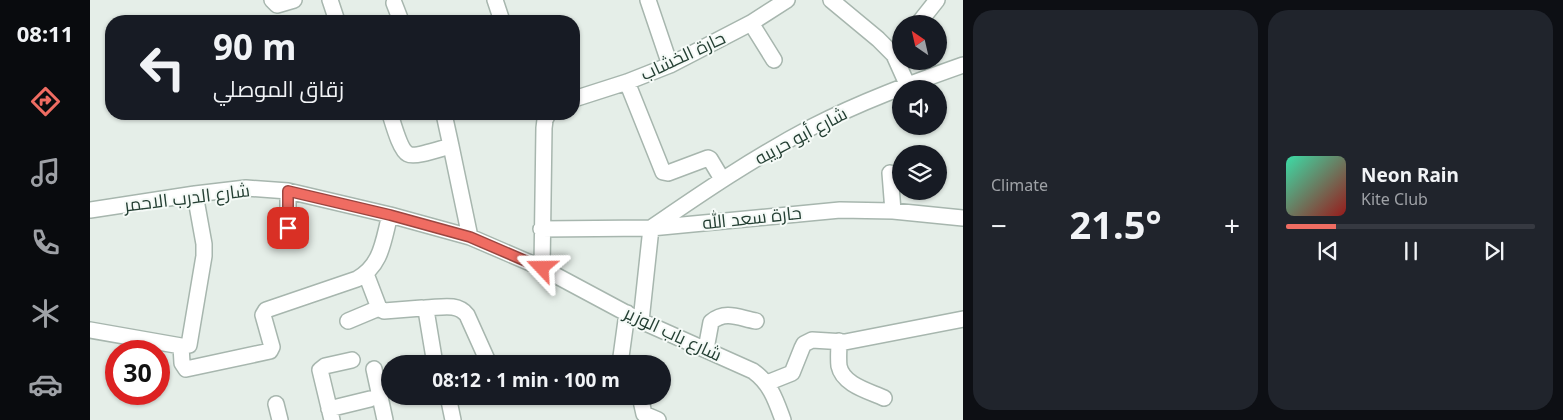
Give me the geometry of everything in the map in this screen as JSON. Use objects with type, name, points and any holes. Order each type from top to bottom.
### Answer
[{"type":"street","points":[[272,0],[277,5],[294,0]]},
{"type":"street","points":[[330,0],[335,15]]},
{"type":"street","points":[[495,0],[500,15]]},
{"type":"street","points":[[648,0],[670,65]]},
{"type":"street","name":"حارة الخشاب","points":[[580,97],[627,82],[670,65],[751,23],[787,0]]},
{"type":"street","points":[[831,0],[878,39],[892,47]]},
{"type":"street","points":[[925,15],[937,0]]},
{"type":"street","points":[[394,3],[399,15]]},
{"type":"street","points":[[751,23],[774,60]]},
{"type":"street","name":"شارع أبو حريبه","points":[[919,80],[963,65]]},
{"type":"street","points":[[627,82],[662,172],[668,173],[708,158],[722,179]]},
{"type":"street","name":"شارع أبو حريبه","points":[[651,228],[722,179],[812,127],[892,91]]},
{"type":"street","points":[[392,120],[402,148],[407,154],[414,155],[451,146]]},
{"type":"street","points":[[445,120],[470,237]]},
{"type":"street","points":[[542,268],[541,229],[545,120]]},
{"type":"street","points":[[890,173],[893,211]]},
{"type":"street","name":"شارع الدرب الاحمر","points":[[90,210],[246,188],[288,191],[390,215],[470,237],[542,268]]},
{"type":"street","points":[[288,191],[288,228]]},
{"type":"street","points":[[90,330],[181,346],[187,346],[191,342],[204,256],[204,244],[195,194]]},
{"type":"street","name":"حارة سعد الله","points":[[541,229],[651,228],[840,210],[893,211],[963,218]]},
{"type":"street","points":[[181,346],[182,362],[186,369],[268,352],[272,347],[263,316],[266,310],[357,279],[366,274],[379,258],[390,215]]},
{"type":"street","points":[[641,320],[651,228]]},
{"type":"street","name":"شارع باب الوزير","points":[[542,268],[628,314],[754,371],[767,383],[772,391],[783,420]]},
{"type":"street","points":[[366,274],[379,308]]},
{"type":"street","points":[[348,321],[379,308],[384,310],[452,307],[464,310],[485,355]]},
{"type":"street","points":[[425,308],[433,355]]},
{"type":"street","points":[[621,355],[628,314]]},
{"type":"street","points":[[706,349],[711,322],[717,317],[723,314],[756,321]]},
{"type":"street","points":[[767,383],[792,373],[802,348],[808,342],[816,339],[851,341],[963,319],[963,330]]},
{"type":"street","points":[[839,341],[840,367],[846,376],[853,384],[884,398]]},
{"type":"street","points":[[352,360],[322,367],[320,370],[330,415],[370,399]]},
{"type":"street","points":[[374,369],[384,420]]},
{"type":"street","points":[[276,404],[280,420]]},
{"type":"street","points":[[450,405],[453,420]]},
{"type":"street","points":[[642,405],[644,414],[658,420]]},
{"type":"route","points":[[288,228],[288,191],[390,215],[470,237],[542,268]]}]
